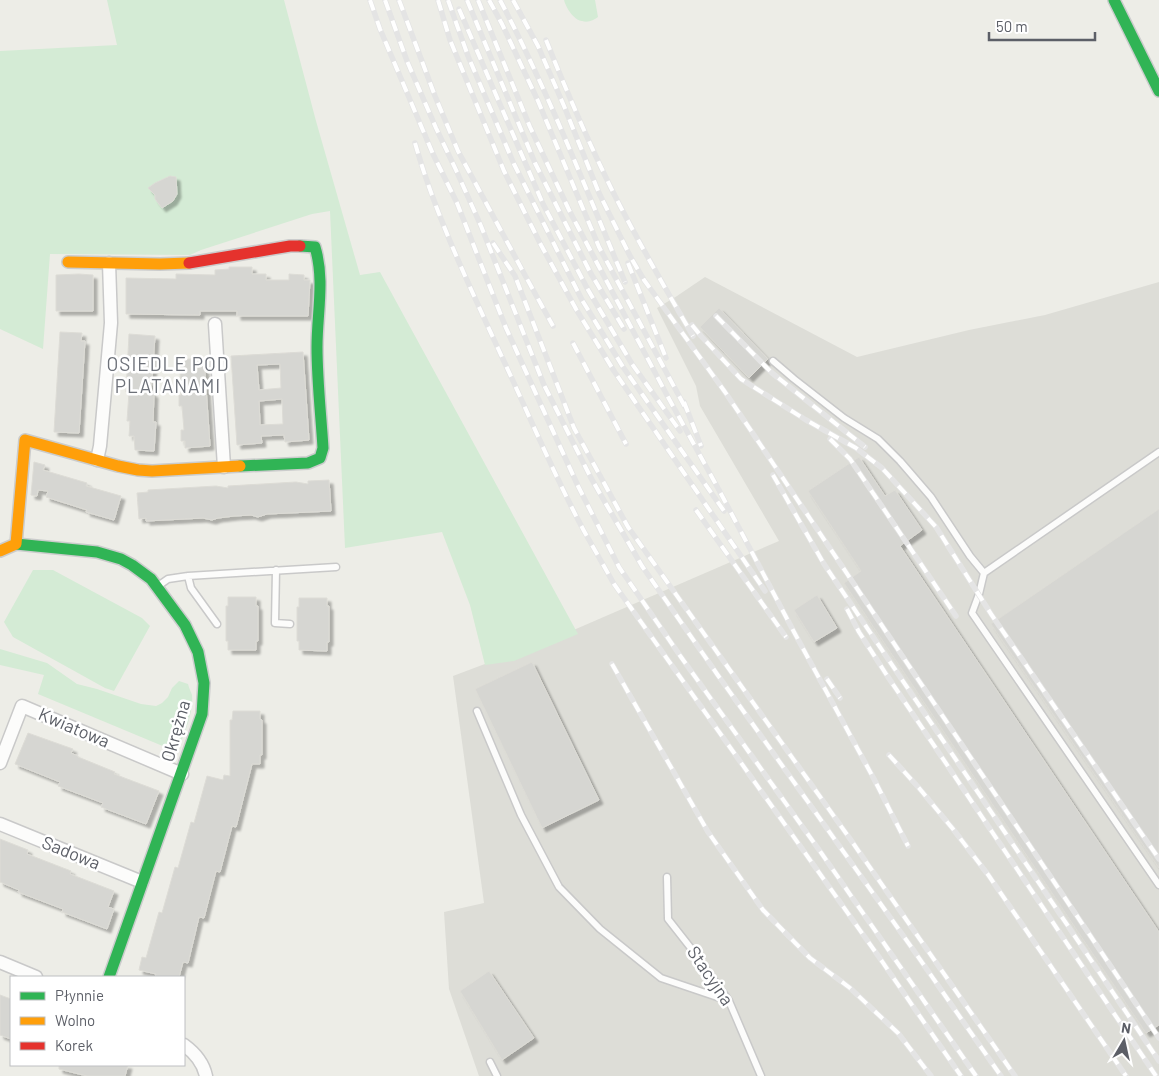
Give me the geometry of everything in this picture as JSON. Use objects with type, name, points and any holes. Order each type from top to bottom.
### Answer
[{"type":"street","points":[[1114,0],[1159,91]]},
{"type":"street","points":[[16,544],[25,440],[97,460],[138,470],[152,471],[308,463],[320,458],[323,448],[317,346],[320,305],[319,266],[315,247],[290,246],[193,263],[68,262]]},
{"type":"street","points":[[97,460],[100,446],[110,323],[109,263]]},
{"type":"street","points":[[215,324],[224,467]]},
{"type":"street","name":"Okrężna","points":[[0,551],[16,544],[98,552],[121,559],[137,568],[158,587],[190,635],[198,652],[204,675],[202,714],[109,976]]},
{"type":"street","name":"Kwiatowa","points":[[0,762],[22,706],[182,774]]},
{"type":"street","name":"Sadowa","points":[[0,824],[142,882]]},
{"type":"street","points":[[0,962],[34,976]]},
{"type":"street","points":[[185,1046],[200,1060],[206,1076]]},
{"type":"lane","points":[[773,361],[844,418],[878,439],[900,461],[931,497],[970,556],[984,573]]},
{"type":"lane","points":[[1159,452],[984,573],[972,613],[1159,885]]},
{"type":"lane","points":[[158,587],[168,579],[188,576],[336,567]]},
{"type":"lane","points":[[276,570],[275,623],[290,624]]},
{"type":"lane","points":[[188,576],[191,588],[217,624]]},
{"type":"lane","points":[[477,711],[521,815],[559,887],[600,929],[661,978],[730,1001]]},
{"type":"lane","name":"Stacyjna","points":[[667,878],[668,919],[730,1001],[761,1076]]},
{"type":"lane","points":[[490,1062],[497,1076]]},
{"type":"shaded area","points":[[705,277],[857,357],[969,330],[1045,315],[1159,282],[1159,1076],[479,1076],[449,989],[444,912],[484,903],[453,676],[569,632],[779,541],[700,406],[696,386],[657,308]]},
{"type":"green space","points":[[107,0],[284,0],[360,275],[380,272],[578,634],[514,661],[485,665],[470,605],[442,532],[345,548],[330,211],[312,214],[190,255],[50,254],[43,349],[0,329],[0,51],[117,45]]},
{"type":"green space","points":[[564,0],[595,0],[598,17],[584,22],[579,20],[571,13]]},
{"type":"green space","points":[[33,570],[53,570],[142,618],[150,626],[114,691],[105,688],[13,637],[4,622]]},
{"type":"green space","points":[[0,649],[47,663],[77,684],[141,704],[156,706],[168,697],[172,688],[179,681],[188,684],[192,695],[191,709],[188,724],[177,752],[38,694],[44,675],[0,665]]},
{"type":"building","points":[[170,176],[176,177],[177,194],[173,201],[162,208],[155,199],[155,195],[148,188]]},
{"type":"building","points":[[229,267],[252,267],[252,274],[266,274],[266,280],[289,280],[289,274],[304,275],[304,280],[310,280],[308,316],[237,316],[237,311],[200,311],[200,315],[126,314],[126,278],[176,279],[176,274],[215,275],[215,270],[229,269]]},
{"type":"building","points":[[56,275],[93,275],[93,311],[56,311]]},
{"type":"building","points":[[719,308],[768,359],[749,378],[700,327]]},
{"type":"building","points":[[60,332],[82,333],[81,341],[85,341],[79,433],[54,432]]},
{"type":"building","points":[[129,334],[155,336],[151,393],[154,394],[153,422],[156,422],[154,451],[135,450],[134,436],[129,436],[130,421],[127,421],[129,392],[126,392]]},
{"type":"building","points":[[303,352],[309,440],[285,442],[284,435],[261,436],[262,443],[237,445],[231,356]],"holes":[[[280,364],[281,388],[259,390],[257,365]],[[282,399],[283,424],[260,425],[259,401]]]},
{"type":"building","points":[[204,358],[210,446],[185,448],[185,441],[181,441],[181,430],[184,430],[182,406],[179,406],[179,395],[181,395],[180,370],[177,370],[176,360]]},
{"type":"building","points":[[859,457],[885,496],[895,490],[922,530],[900,546],[1159,932],[1159,1025],[1146,1033],[844,583],[861,571],[808,491]]},
{"type":"building","points":[[34,462],[45,465],[43,470],[87,483],[86,486],[121,496],[114,520],[46,497],[48,491],[38,490],[37,496],[31,495]]},
{"type":"building","points":[[329,480],[331,511],[267,514],[258,517],[251,515],[234,516],[212,520],[203,518],[146,521],[146,518],[139,519],[137,493],[148,492],[148,490],[216,486],[228,488],[228,486],[296,482],[308,484],[308,481]]},
{"type":"building","points":[[1159,509],[1159,868],[991,624]]},
{"type":"building","points":[[817,595],[837,628],[814,642],[794,610]]},
{"type":"building","points":[[228,597],[256,597],[256,606],[258,606],[258,641],[256,641],[256,650],[228,650],[228,641],[226,641],[226,606],[228,606]]},
{"type":"building","points":[[299,598],[327,598],[327,606],[329,606],[329,642],[327,642],[327,651],[299,650],[299,641],[297,641],[297,607],[299,607]]},
{"type":"building","points":[[532,662],[599,800],[542,828],[475,689]]},
{"type":"building","points":[[233,711],[260,711],[260,719],[262,720],[262,755],[260,755],[260,764],[252,764],[236,827],[232,826],[220,872],[216,871],[204,918],[199,917],[188,963],[183,962],[179,976],[155,976],[156,974],[139,970],[142,957],[146,958],[159,912],[162,913],[175,867],[178,868],[191,822],[194,823],[207,776],[223,780],[224,775],[230,776],[230,720],[232,720]]},
{"type":"building","points":[[28,733],[73,749],[71,753],[78,757],[115,772],[114,774],[159,791],[146,824],[101,807],[103,803],[58,786],[60,782],[15,764]]},
{"type":"building","points":[[0,839],[28,850],[27,854],[71,871],[70,874],[114,891],[108,907],[114,909],[107,929],[62,912],[63,909],[18,892],[19,890],[0,882]]},
{"type":"building","points":[[489,971],[534,1038],[502,1060],[460,991]]},
{"type":"building","points":[[0,995],[10,999],[10,1039],[0,1035]]},
{"type":"building","points":[[59,1066],[128,1066],[125,1076],[87,1076],[59,1069]]},
{"type":"railway","points":[[370,0],[380,29],[433,154],[457,203],[506,328],[578,486],[619,567],[976,1076]]},
{"type":"railway","points":[[385,0],[407,61],[481,226],[544,385],[591,478],[642,566],[1001,1076]]},
{"type":"railway","points":[[399,0],[458,151],[553,326]]},
{"type":"railway","points":[[438,0],[450,40],[504,171],[576,309],[614,371],[765,591]]},
{"type":"railway","points":[[448,0],[468,56],[514,164],[582,300],[623,367],[724,511]]},
{"type":"railway","points":[[467,0],[535,163],[590,272],[624,329]]},
{"type":"railway","points":[[478,0],[530,127],[570,212],[874,779],[908,846]]},
{"type":"railway","points":[[489,0],[538,101],[599,247],[685,407]]},
{"type":"railway","points":[[500,0],[550,104],[625,282]]},
{"type":"railway","points":[[513,0],[538,46],[599,193],[644,280],[725,392],[1159,1038]]},
{"type":"railway","points":[[459,9],[543,204],[587,288],[632,364],[680,431]]},
{"type":"railway","points":[[546,40],[577,115],[612,190],[641,246],[693,336]]},
{"type":"railway","points":[[415,143],[423,171],[454,252],[562,488],[614,584],[879,957],[961,1076]]},
{"type":"railway","points":[[493,243],[515,276],[574,428],[628,527],[853,843],[1015,1076]]},
{"type":"railway","points":[[628,263],[666,358]]},
{"type":"railway","points":[[716,316],[772,373],[865,447]]},
{"type":"railway","points":[[692,325],[741,379],[806,420],[856,448],[882,468],[936,527],[991,614],[1159,859]]},
{"type":"railway","points":[[573,343],[626,444]]},
{"type":"railway","points":[[684,402],[701,446]]},
{"type":"railway","points":[[830,439],[850,459],[956,616]]},
{"type":"railway","points":[[773,475],[824,564],[1159,1061]]},
{"type":"railway","points":[[696,510],[786,637]]},
{"type":"railway","points":[[847,609],[859,632],[886,674],[1156,1076]]},
{"type":"railway","points":[[612,664],[708,832],[763,910],[810,958],[850,988],[898,1033],[931,1076]]},
{"type":"railway","points":[[827,679],[840,698]]},
{"type":"railway","points":[[889,755],[953,829],[989,876],[1126,1076]]},
{"type":"traffic: fast","points":[[1114,0],[1159,91]]},
{"type":"traffic: fast","points":[[240,466],[308,463],[320,458],[323,448],[317,360],[320,272],[315,247],[300,246]]},
{"type":"traffic: fast","points":[[16,544],[97,552],[121,559],[132,565],[151,579],[185,625],[198,652],[204,683],[202,714],[109,976]]},
{"type":"traffic: slow","points":[[68,262],[189,263]]},
{"type":"traffic: slow","points":[[0,551],[16,544],[25,440],[138,470],[152,471],[240,466]]},
{"type":"traffic: jam","points":[[189,263],[290,246],[300,246]]},
{"type":"district","name":"OSIEDLE POD PLATANAMI","points":[[168,375]]}]
